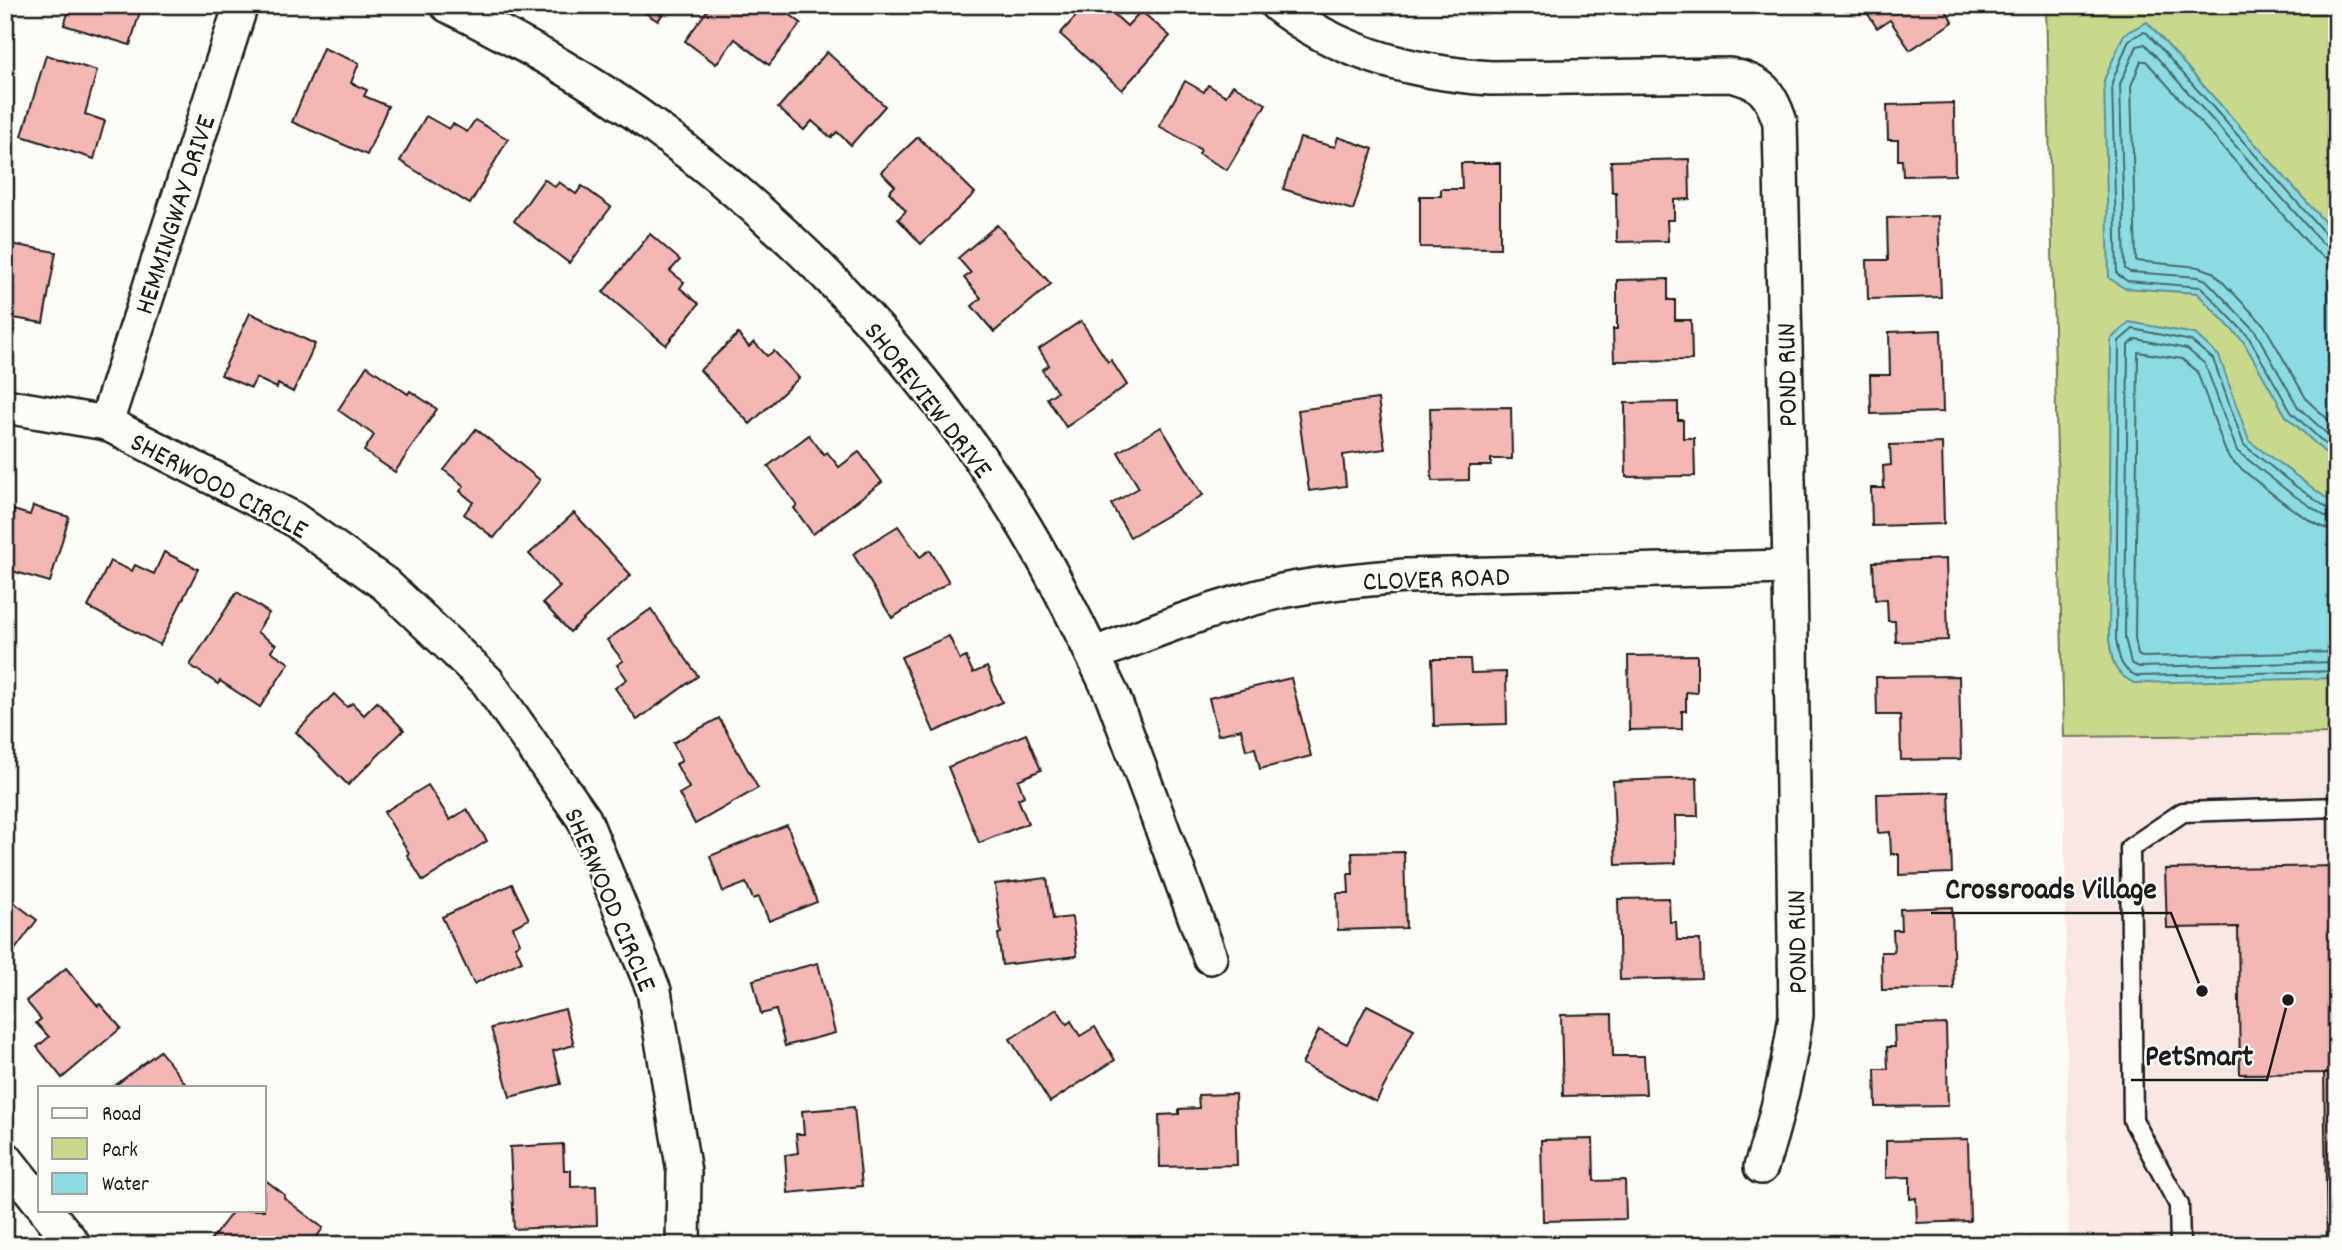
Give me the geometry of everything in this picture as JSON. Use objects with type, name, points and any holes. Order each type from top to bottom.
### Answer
[{"type":"street","name":"HEMMINGWAY DRIVE","points":[[106,424],[241,5]]},
{"type":"street","name":"SHOREVIEW DRIVE","points":[[447,5],[538,51],[657,129],[750,203],[845,294],[895,348],[934,396],[1025,527],[1062,590],[1113,697],[1210,957]]},
{"type":"street","name":"POND RUN","points":[[1277,5],[1332,40],[1392,63],[1453,76],[1491,78],[1730,75],[1748,79],[1761,87],[1773,101],[1780,122],[1796,1015],[1791,1053],[1774,1126],[1761,1167]]},
{"type":"street","name":"SHERWOOD CIRCLE","points":[[5,406],[106,424],[292,518],[385,584],[487,681],[584,819],[654,991],[684,1172],[683,1245]]},
{"type":"street","name":"CLOVER ROAD","points":[[1093,655],[1172,623],[1229,605],[1284,591],[1352,580],[1405,576],[1790,567]]},
{"type":"street","points":[[5,1158],[38,1199]]},
{"type":"street","points":[[48,1212],[74,1245]]},
{"type":"lane","points":[[2180,1245],[2179,1205],[2133,1120],[2130,848],[2183,811],[2337,807]]},
{"type":"shaded area","points":[[2337,734],[2337,1245],[2069,1245],[2064,737]]},
{"type":"green space","points":[[2046,5],[2337,5],[2337,734],[2064,737]]},
{"type":"water","points":[[2147,22],[2337,236],[2337,464],[2286,416],[2243,341],[2197,293],[2124,288],[2109,278],[2104,80],[2124,34]]},
{"type":"water","points":[[2129,322],[2195,334],[2219,356],[2249,441],[2337,506],[2337,678],[2134,683],[2117,671],[2109,640],[2111,339]]},
{"type":"building","points":[[71,5],[132,5],[141,8],[130,45],[64,25]]},
{"type":"building","points":[[633,5],[668,5],[658,21]]},
{"type":"building","points":[[711,5],[777,5],[801,23],[769,65],[735,39],[716,64],[685,41]]},
{"type":"building","points":[[1086,5],[1104,5],[1127,26],[1141,11],[1170,36],[1122,90],[1060,34]]},
{"type":"building","points":[[1862,5],[1942,5],[1953,22],[1910,50],[1890,20],[1877,28]]},
{"type":"building","points":[[323,48],[359,63],[351,83],[367,90],[364,96],[388,106],[367,155],[292,122]]},
{"type":"building","points":[[827,52],[885,106],[851,145],[837,132],[831,138],[812,121],[804,130],[778,108]]},
{"type":"building","points":[[46,55],[97,71],[85,114],[105,121],[94,159],[22,136]]},
{"type":"building","points":[[1185,81],[1204,92],[1208,85],[1226,96],[1233,85],[1266,104],[1227,170],[1199,154],[1201,150],[1159,126]]},
{"type":"building","points":[[1954,103],[1955,175],[1903,176],[1902,160],[1898,160],[1898,140],[1888,140],[1887,105]]},
{"type":"building","points":[[426,116],[449,129],[453,124],[467,132],[475,120],[508,139],[470,204],[400,161]]},
{"type":"building","points":[[918,137],[975,193],[921,244],[898,219],[906,211],[889,192],[895,186],[881,172]]},
{"type":"building","points":[[1338,137],[1373,149],[1353,210],[1283,189],[1300,138],[1335,147]]},
{"type":"building","points":[[1689,159],[1690,199],[1674,200],[1674,220],[1667,220],[1668,241],[1617,242],[1616,192],[1612,192],[1611,161]]},
{"type":"building","points":[[1461,163],[1500,163],[1500,248],[1420,247],[1420,196],[1441,196],[1441,189],[1462,189]]},
{"type":"building","points":[[544,179],[555,187],[559,182],[576,194],[582,186],[611,207],[569,263],[514,221]]},
{"type":"building","points":[[1938,216],[1941,297],[1868,299],[1867,260],[1888,260],[1887,218]]},
{"type":"building","points":[[997,225],[1051,284],[994,332],[972,306],[981,298],[964,278],[971,273],[958,258]]},
{"type":"building","points":[[650,234],[680,260],[670,271],[684,282],[680,288],[699,304],[666,345],[603,292]]},
{"type":"building","points":[[5,243],[56,252],[43,323],[8,317],[10,303],[5,302]]},
{"type":"building","points":[[1668,279],[1668,300],[1675,300],[1675,320],[1691,320],[1692,360],[1614,361],[1613,329],[1617,329],[1617,280]]},
{"type":"building","points":[[250,313],[315,344],[293,392],[278,384],[277,388],[256,378],[251,388],[221,375]]},
{"type":"building","points":[[1081,321],[1127,385],[1066,427],[1047,398],[1057,392],[1042,370],[1049,365],[1039,349]]},
{"type":"building","points":[[1941,330],[1943,412],[1871,414],[1870,375],[1890,375],[1889,332]]},
{"type":"building","points":[[738,334],[749,347],[754,342],[767,356],[774,351],[799,378],[750,424],[700,370]]},
{"type":"building","points":[[367,366],[408,394],[410,391],[437,409],[395,472],[364,451],[374,435],[338,410]]},
{"type":"building","points":[[1378,399],[1385,449],[1343,455],[1346,486],[1309,491],[1298,410]]},
{"type":"building","points":[[1678,402],[1678,420],[1683,420],[1683,438],[1694,438],[1695,476],[1626,477],[1625,403]]},
{"type":"building","points":[[1511,407],[1512,459],[1491,459],[1491,466],[1469,466],[1469,480],[1432,481],[1430,408]]},
{"type":"building","points":[[1161,427],[1203,495],[1130,537],[1111,504],[1139,488],[1118,452]]},
{"type":"building","points":[[476,429],[540,480],[494,538],[464,514],[473,502],[460,491],[464,486],[444,470]]},
{"type":"building","points":[[809,435],[824,455],[827,452],[839,467],[859,452],[882,482],[813,534],[794,508],[797,505],[768,466]]},
{"type":"building","points":[[1942,443],[1944,524],[1872,526],[1871,488],[1884,488],[1883,466],[1891,465],[1890,445]]},
{"type":"building","points":[[33,506],[69,517],[50,582],[5,569],[5,513],[11,515],[13,510],[30,515]]},
{"type":"building","points":[[574,513],[631,575],[570,632],[543,603],[560,587],[529,554]]},
{"type":"building","points":[[898,526],[920,557],[930,550],[949,582],[892,618],[853,554]]},
{"type":"building","points":[[164,552],[198,569],[160,645],[88,607],[110,561],[132,571],[135,565],[154,574]]},
{"type":"building","points":[[1946,559],[1948,640],[1896,642],[1895,621],[1888,621],[1887,599],[1875,600],[1873,562]]},
{"type":"building","points":[[237,592],[269,613],[257,632],[276,645],[271,651],[289,663],[260,707],[190,665]]},
{"type":"building","points":[[651,609],[698,676],[637,720],[615,688],[627,679],[617,665],[623,661],[607,640]]},
{"type":"building","points":[[949,636],[960,660],[966,657],[973,673],[987,667],[1002,702],[934,732],[901,657]]},
{"type":"building","points":[[1697,655],[1697,693],[1686,692],[1682,729],[1629,730],[1628,656]]},
{"type":"building","points":[[1432,659],[1470,659],[1471,673],[1506,672],[1507,724],[1434,726]]},
{"type":"building","points":[[1959,676],[1961,759],[1901,760],[1900,715],[1877,715],[1876,677]]},
{"type":"building","points":[[1291,678],[1311,756],[1260,769],[1255,748],[1246,750],[1241,729],[1218,735],[1209,698]]},
{"type":"building","points":[[334,694],[347,707],[352,703],[364,715],[377,702],[404,730],[348,785],[296,732]]},
{"type":"building","points":[[719,718],[758,788],[695,824],[679,794],[689,788],[676,764],[682,761],[673,743]]},
{"type":"building","points":[[1026,734],[1041,770],[1018,780],[1024,796],[1018,799],[1028,823],[979,843],[948,767]]},
{"type":"building","points":[[1697,778],[1698,816],[1675,816],[1676,863],[1616,865],[1613,781]]},
{"type":"building","points":[[428,785],[450,820],[467,809],[487,841],[423,881],[384,812]]},
{"type":"building","points":[[1949,792],[1952,873],[1899,875],[1899,854],[1891,854],[1890,832],[1878,833],[1877,794]]},
{"type":"building","points":[[787,825],[817,902],[769,921],[759,897],[753,899],[746,883],[723,892],[710,856]]},
{"type":"building","points":[[1404,852],[1406,928],[1338,930],[1337,893],[1349,893],[1348,874],[1353,874],[1352,853]]},
{"type":"building","points":[[2337,866],[2337,1073],[2240,1074],[2238,927],[2167,928],[2165,869]]},
{"type":"building","points":[[1047,878],[1053,919],[1072,917],[1077,956],[1002,965],[995,884]]},
{"type":"building","points":[[512,884],[529,919],[513,927],[520,943],[515,946],[522,961],[474,984],[442,917]]},
{"type":"building","points":[[1669,898],[1670,922],[1676,922],[1677,940],[1700,940],[1701,978],[1620,980],[1618,899]]},
{"type":"building","points":[[5,901],[9,904],[12,901],[37,920],[5,963]]},
{"type":"building","points":[[1952,907],[1954,989],[1882,990],[1881,952],[1894,952],[1893,930],[1901,930],[1900,909]]},
{"type":"building","points":[[818,963],[835,1033],[785,1046],[776,1010],[761,1014],[753,980]]},
{"type":"building","points":[[66,968],[121,1028],[62,1078],[37,1047],[49,1037],[36,1023],[41,1019],[26,1001]]},
{"type":"building","points":[[1367,1005],[1414,1029],[1376,1102],[1302,1064],[1319,1030],[1347,1044]]},
{"type":"building","points":[[565,1009],[574,1045],[553,1051],[561,1084],[510,1097],[491,1028]]},
{"type":"building","points":[[1057,1009],[1067,1024],[1071,1021],[1080,1036],[1095,1027],[1115,1060],[1050,1102],[1010,1039]]},
{"type":"building","points":[[1612,1014],[1613,1056],[1644,1056],[1646,1094],[1563,1096],[1561,1015]]},
{"type":"building","points":[[1946,1024],[1948,1106],[1876,1107],[1875,1069],[1888,1069],[1887,1047],[1895,1047],[1894,1026]]},
{"type":"building","points":[[160,1051],[187,1086],[114,1086]]},
{"type":"building","points":[[2324,1073],[2337,1073],[2337,1245],[2327,1245]]},
{"type":"building","points":[[1235,1094],[1237,1165],[1160,1167],[1159,1115],[1179,1114],[1179,1109],[1199,1108],[1198,1095]]},
{"type":"building","points":[[854,1107],[862,1186],[788,1193],[785,1155],[798,1153],[796,1134],[804,1134],[802,1111]]},
{"type":"building","points":[[1593,1139],[1594,1181],[1625,1180],[1626,1219],[1543,1221],[1541,1140]]},
{"type":"building","points":[[1968,1139],[1970,1221],[1917,1223],[1916,1198],[1910,1199],[1910,1177],[1886,1178],[1886,1141]]},
{"type":"building","points":[[563,1144],[564,1170],[571,1170],[571,1187],[596,1186],[597,1225],[514,1229],[510,1147]]},
{"type":"building","points":[[266,1181],[323,1228],[311,1245],[207,1245],[232,1212],[266,1212]]},
{"type":"place","name":"Crossroads Village","points":[[2202,991]]},
{"type":"place","name":"PetSmart","points":[[2288,1000]]}]
